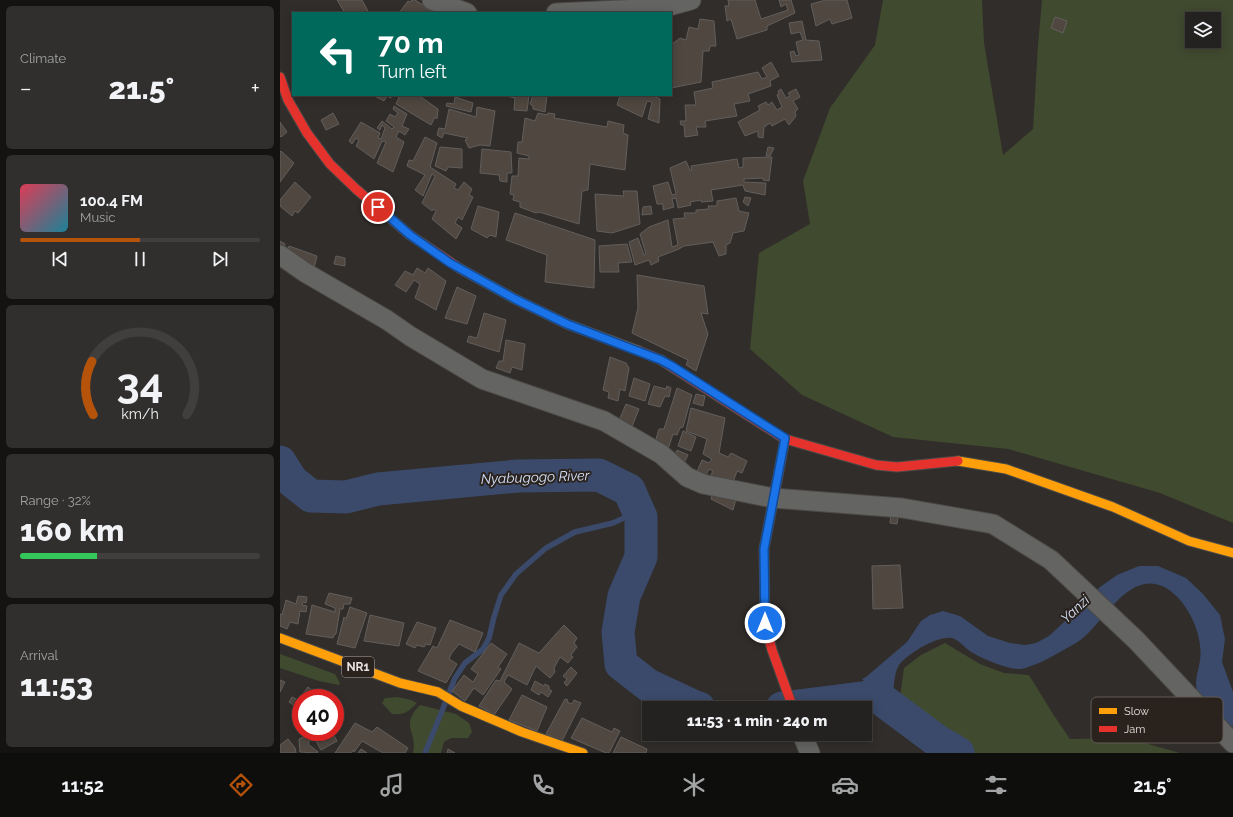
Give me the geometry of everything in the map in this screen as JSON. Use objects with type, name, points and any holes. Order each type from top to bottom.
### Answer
[{"type":"main road","points":[[280,77],[288,100],[307,133],[330,164],[356,189],[410,235],[450,263],[515,299],[567,324],[661,360],[785,438],[876,465],[897,467],[958,461],[1006,469],[1113,507],[1189,541],[1233,553]]},
{"type":"main road","points":[[785,438],[764,549],[765,623],[790,701]]},
{"type":"main road","name":"NR1","points":[[280,638],[400,683],[438,692],[461,706],[522,732],[583,753]]},
{"type":"street","points":[[432,0],[464,12]]},
{"type":"street","points":[[577,12],[662,8],[691,0]]},
{"type":"street","points":[[280,255],[306,273],[482,378],[604,421],[661,454],[687,478],[704,484],[773,498],[902,508],[993,524],[1051,560],[1136,640],[1190,697]]},
{"type":"street","points":[[1223,731],[1233,742]]},
{"type":"green space","points":[[883,0],[982,0],[984,43],[1003,155],[1033,129],[1042,0],[1233,0],[1233,523],[1160,493],[1008,449],[893,437],[802,395],[750,349],[759,253],[810,224],[803,181],[830,108],[875,45]]},
{"type":"green space","points":[[945,643],[980,664],[1004,673],[1029,675],[1070,739],[1091,739],[1091,743],[1145,743],[1180,753],[972,753],[926,726],[899,704],[904,668],[921,655]]},
{"type":"green space","points":[[280,654],[335,674],[340,683],[339,685],[319,681],[280,668]]},
{"type":"green space","points":[[398,697],[417,703],[406,712],[392,714],[382,703],[385,698]]},
{"type":"green space","points":[[420,705],[456,714],[469,723],[472,732],[468,738],[451,738],[444,742],[441,753],[413,753],[414,746],[410,724],[414,712]]},
{"type":"water","points":[[1139,566],[1158,566],[1186,578],[1203,594],[1220,615],[1225,639],[1222,662],[1233,692],[1233,727],[1223,718],[1223,697],[1202,697],[1197,690],[1196,679],[1200,660],[1200,650],[1199,639],[1192,617],[1179,598],[1171,591],[1162,586],[1150,583],[1128,591],[1079,641],[1044,661],[1026,668],[1015,669],[995,663],[971,652],[955,639],[946,638],[939,639],[923,646],[899,665],[894,680],[893,695],[877,696],[862,679],[907,642],[921,621],[930,615],[943,611],[960,616],[988,636],[1010,643],[1025,645],[1036,643],[1049,636],[1100,587],[1117,575]]},
{"type":"building","points":[[337,0],[362,0],[368,12],[344,12]]},
{"type":"building","points":[[415,0],[434,12],[400,12],[408,1],[410,2]]},
{"type":"building","points":[[728,0],[755,0],[761,19],[788,10],[786,4],[781,7],[779,0],[791,0],[795,13],[767,26],[767,30],[737,39],[731,19],[727,21],[725,6],[729,6]]},
{"type":"building","points":[[826,0],[847,0],[852,18],[832,24],[830,19],[816,26],[811,4]]},
{"type":"building","points":[[1055,17],[1067,21],[1063,33],[1051,28]]},
{"type":"building","points":[[700,19],[714,21],[716,46],[710,46],[709,51],[703,51],[701,82],[672,88],[672,44],[680,38],[686,40],[689,27],[698,29]]},
{"type":"building","points":[[802,21],[806,40],[819,41],[822,60],[792,62],[790,52],[794,51],[796,56],[799,55],[796,42],[803,40],[800,32],[791,34],[789,23]]},
{"type":"building","points":[[771,62],[779,76],[770,81],[771,86],[748,94],[750,101],[734,104],[737,116],[705,121],[706,127],[696,127],[698,135],[685,137],[684,125],[681,125],[680,121],[686,121],[685,105],[696,105],[694,92],[713,88],[712,82],[758,72],[762,79],[767,77],[762,68]]},
{"type":"building","points":[[781,89],[786,98],[790,96],[788,93],[796,89],[800,97],[793,101],[798,109],[795,112],[796,116],[789,125],[785,119],[772,126],[770,123],[764,127],[763,138],[758,137],[758,131],[745,136],[738,122],[760,110],[758,106],[766,102],[768,105],[772,102],[777,110],[782,107],[777,95],[779,94],[778,91]]},
{"type":"building","points":[[375,96],[387,96],[384,101]]},
{"type":"building","points":[[400,96],[419,96],[438,109],[437,119],[435,117],[431,125],[396,104]]},
{"type":"building","points":[[506,96],[529,96],[527,111],[514,110],[515,98]]},
{"type":"building","points":[[533,96],[547,96],[545,112],[533,109],[533,106],[530,104]]},
{"type":"building","points":[[620,96],[653,96],[660,99],[659,123],[648,119],[652,102],[647,101],[642,117],[617,105]]},
{"type":"building","points":[[455,97],[473,103],[471,112],[446,106],[447,103],[454,104]]},
{"type":"building","points":[[394,106],[407,114],[402,126],[409,129],[405,135],[399,131],[396,137],[404,142],[393,172],[377,163],[386,142],[382,141],[374,159],[356,146],[359,140],[356,138],[352,144],[349,141],[361,122],[380,133],[378,138],[381,139],[385,128],[382,125],[380,130],[377,128],[382,121],[392,129],[394,127],[386,121],[390,114],[395,117],[398,113],[393,109]]},
{"type":"building","points":[[477,107],[495,111],[490,146],[480,145],[469,148],[465,140],[468,138],[444,133],[442,138],[437,135],[439,128],[445,129],[449,109],[476,117]]},
{"type":"building","points":[[333,113],[339,124],[326,130],[321,120]]},
{"type":"building","points":[[538,113],[547,115],[548,113],[555,114],[554,118],[607,127],[608,121],[624,125],[623,133],[628,135],[625,170],[590,164],[588,190],[582,191],[579,224],[539,212],[536,213],[520,207],[520,202],[513,200],[514,195],[510,194],[512,176],[518,176],[519,158],[529,159],[529,156],[517,153],[518,142],[522,142],[525,118],[535,121]]},
{"type":"building","points":[[280,122],[287,132],[281,137],[280,136]]},
{"type":"building","points":[[425,137],[437,143],[430,167],[456,184],[454,188],[458,190],[464,182],[472,189],[469,195],[473,197],[462,220],[458,217],[455,223],[462,228],[456,239],[432,219],[436,211],[433,209],[432,211],[422,203],[435,176],[432,174],[423,196],[415,190],[425,175],[407,166],[409,160],[413,161]]},
{"type":"building","points":[[440,147],[462,149],[462,168],[448,167],[446,171],[435,166]]},
{"type":"building","points":[[768,147],[774,148],[770,156],[766,156]]},
{"type":"building","points":[[482,149],[511,152],[512,173],[507,173],[507,182],[500,181],[499,175],[480,173]]},
{"type":"building","points":[[281,151],[294,163],[280,182],[280,152]]},
{"type":"building","points":[[772,157],[769,181],[763,180],[763,178],[744,179],[744,182],[766,183],[765,195],[745,191],[743,185],[711,190],[713,201],[701,202],[701,200],[690,202],[691,205],[678,208],[676,198],[672,199],[674,207],[663,210],[663,204],[657,204],[653,186],[668,182],[672,195],[676,194],[670,168],[686,161],[690,170],[692,170],[691,166],[737,159],[739,168],[743,167],[743,158]]},
{"type":"building","points":[[295,182],[311,197],[298,213],[295,211],[292,216],[280,206],[280,200]]},
{"type":"building","points":[[623,191],[637,191],[640,224],[612,233],[597,231],[595,194],[624,196]]},
{"type":"building","points":[[745,197],[751,198],[748,206],[743,202]]},
{"type":"building","points":[[736,198],[739,211],[749,213],[744,231],[733,233],[730,243],[726,245],[726,254],[719,256],[713,242],[684,246],[658,257],[659,261],[651,265],[649,260],[635,265],[629,242],[638,238],[644,255],[646,254],[640,234],[649,227],[668,220],[672,247],[678,245],[673,219],[685,218],[684,213],[696,213],[696,210],[709,209],[708,206],[717,206],[717,201]]},
{"type":"building","points":[[478,206],[499,212],[496,237],[490,235],[487,238],[471,229]]},
{"type":"building","points":[[651,206],[652,214],[642,215],[643,207]]},
{"type":"building","points":[[515,213],[595,240],[594,288],[545,282],[547,255],[506,240]]},
{"type":"building","points":[[280,241],[285,244],[283,250],[280,248]]},
{"type":"building","points":[[627,244],[632,262],[618,263],[619,272],[600,272],[599,246]]},
{"type":"building","points":[[289,246],[317,256],[313,272],[284,262]]},
{"type":"building","points":[[336,256],[345,258],[345,266],[334,264]]},
{"type":"building","points":[[417,268],[425,273],[428,268],[446,281],[436,310],[415,298],[420,284],[414,280],[406,292],[395,285],[405,271],[413,275]]},
{"type":"building","points":[[637,275],[704,286],[708,314],[701,313],[708,334],[696,371],[686,365],[688,360],[632,333],[638,308]]},
{"type":"building","points":[[457,287],[476,296],[467,324],[445,318]]},
{"type":"building","points":[[484,313],[506,320],[499,352],[467,342],[469,336],[477,338]]},
{"type":"building","points":[[506,340],[525,344],[522,370],[512,367],[510,373],[496,368],[499,361],[503,361]]},
{"type":"building","points":[[610,357],[626,363],[629,368],[625,391],[620,389],[618,401],[608,398],[609,392],[603,390]]},
{"type":"building","points":[[634,378],[650,384],[645,401],[629,396]]},
{"type":"building","points":[[654,386],[666,389],[667,386],[671,388],[669,397],[665,396],[660,407],[648,404]]},
{"type":"building","points":[[677,388],[692,395],[683,427],[680,428],[677,435],[673,434],[667,452],[654,446],[659,429],[664,429]]},
{"type":"building","points":[[696,394],[705,396],[703,406],[693,403]]},
{"type":"building","points":[[626,404],[639,409],[631,429],[618,423]]},
{"type":"building","points":[[691,408],[725,418],[719,453],[728,457],[731,453],[747,461],[742,473],[737,471],[729,493],[737,495],[733,510],[711,499],[715,484],[709,479],[713,471],[709,469],[704,479],[696,474],[702,460],[709,463],[712,459],[703,454],[707,439],[686,431]]},
{"type":"building","points":[[683,431],[696,437],[691,451],[678,446]]},
{"type":"building","points":[[677,450],[688,455],[681,469],[671,465]]},
{"type":"building","points":[[891,515],[898,516],[897,524],[890,523]]},
{"type":"building","points":[[900,565],[903,608],[873,609],[872,566]]},
{"type":"building","points":[[329,593],[352,598],[350,604],[344,604],[343,609],[340,609],[336,634],[333,638],[306,634],[312,605],[335,612],[335,608],[325,604]]},
{"type":"building","points":[[298,596],[307,597],[306,603],[303,602],[302,605],[307,606],[306,612],[300,611],[298,624],[290,622],[287,629],[280,626],[280,614],[282,615],[286,600],[296,604]]},
{"type":"building","points":[[350,607],[367,613],[355,648],[337,644],[344,617],[346,619]]},
{"type":"building","points":[[370,615],[404,623],[399,646],[364,641]]},
{"type":"building","points":[[450,620],[483,633],[475,652],[459,644],[451,654],[449,659],[457,664],[446,683],[418,671],[433,646],[437,648]]},
{"type":"building","points":[[417,622],[436,628],[430,645],[426,644],[424,647],[417,645],[415,648],[406,644]]},
{"type":"building","points":[[564,625],[577,638],[574,643],[577,647],[571,655],[573,657],[568,663],[560,657],[554,668],[555,672],[550,678],[536,666],[527,685],[508,675],[504,682],[512,689],[494,715],[479,706],[496,680],[500,681],[519,643],[539,653]]},
{"type":"building","points":[[491,643],[507,654],[498,667],[501,669],[483,695],[474,688],[465,701],[452,691],[464,675],[473,682],[478,674],[471,669]]},
{"type":"building","points":[[571,667],[577,673],[567,686],[564,683],[567,679],[563,676]]},
{"type":"building","points":[[280,680],[285,682],[280,692]]},
{"type":"building","points":[[535,681],[544,686],[545,684],[549,686],[549,689],[552,691],[548,697],[541,692],[539,695],[531,690]]},
{"type":"building","points":[[522,695],[547,707],[537,731],[509,720]]},
{"type":"building","points":[[292,697],[292,704],[289,702]]},
{"type":"building","points":[[565,699],[568,700],[567,702],[572,704],[574,700],[581,703],[562,741],[546,734]]},
{"type":"building","points":[[582,718],[612,732],[614,728],[620,731],[609,753],[571,738]]},
{"type":"building","points":[[355,723],[372,732],[377,727],[408,748],[405,753],[383,753],[362,741],[354,752],[353,750],[351,753],[335,753]]},
{"type":"building","points":[[621,737],[647,749],[646,753],[613,753]]},
{"type":"building","points":[[288,739],[295,748],[296,753],[280,753],[280,745]]},
{"type":"building","points":[[299,741],[310,741],[308,744],[318,752],[317,753],[300,752]]},
{"type":"building","points":[[316,741],[337,741],[321,750]]},
{"type":"building","points":[[361,749],[367,753],[358,753]]},
{"type":"building","points":[[448,749],[455,753],[447,753]]},
{"type":"waterway","name":"Nyabugogo River","points":[[280,462],[292,481],[311,496],[346,497],[378,489],[518,476],[599,475],[629,490],[641,517],[641,557],[624,596],[618,632],[621,664],[648,685],[682,701]]},
{"type":"waterway","points":[[449,693],[455,678],[465,663],[483,649],[489,638],[501,595],[516,574],[546,548],[575,532],[613,523],[639,511]]},
{"type":"waterway","name":"Yanzi","points":[[837,701],[877,696],[936,740],[958,753]]},
{"type":"waterway","points":[[425,753],[446,701]]},
{"type":"traffic: slow","points":[[459,268],[515,299],[567,324],[639,351]]},
{"type":"traffic: slow","points":[[958,461],[1006,469],[1113,507],[1189,541],[1233,553]]},
{"type":"traffic: slow","points":[[280,638],[400,683],[438,692],[461,706],[522,732],[583,753]]},
{"type":"traffic: jam","points":[[280,77],[288,100],[307,133],[330,164],[356,189],[410,235],[459,268]]},
{"type":"traffic: jam","points":[[639,351],[661,360],[785,439],[876,465],[897,467],[958,461]]},
{"type":"traffic: jam","points":[[785,439],[764,549],[765,623],[772,650],[790,701]]},
{"type":"route","points":[[378,207],[410,235],[450,263],[515,299],[567,324],[661,360],[785,438],[764,549],[765,623]]}]
